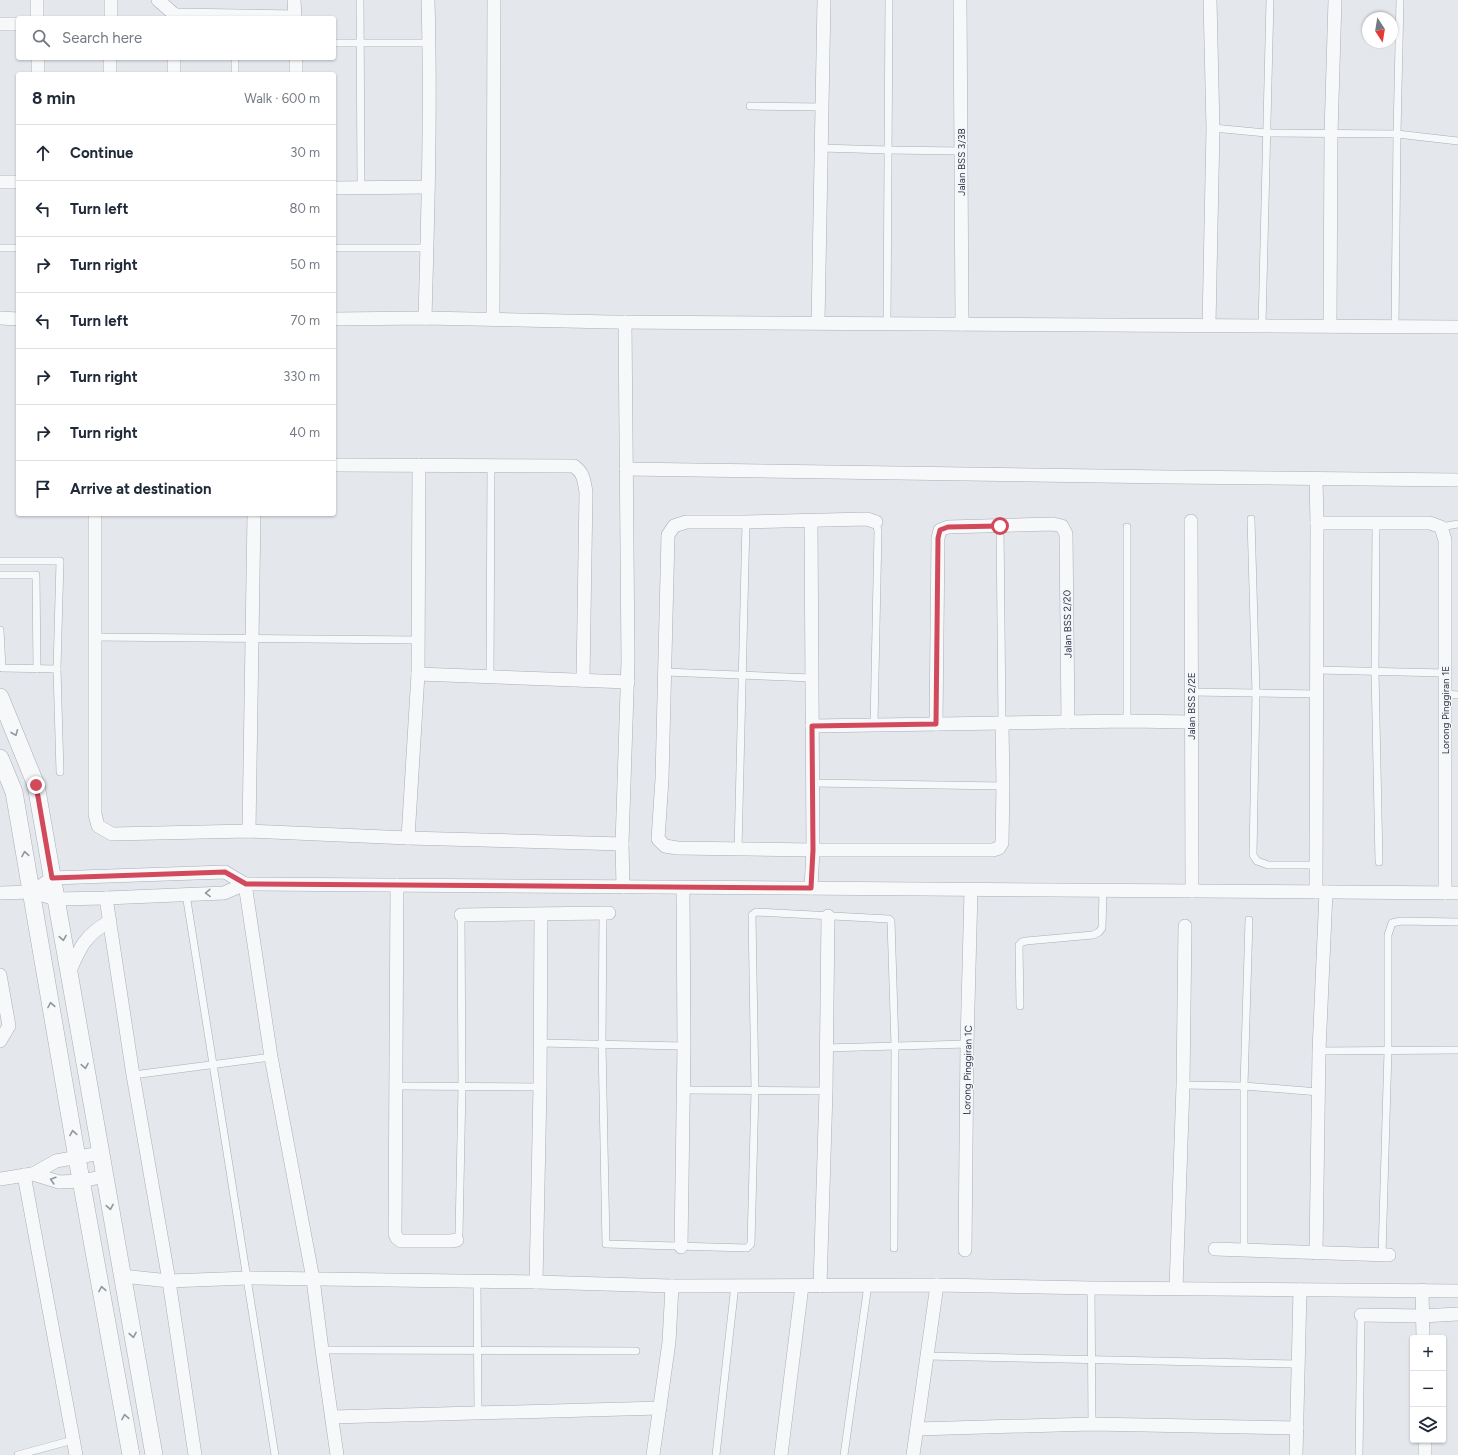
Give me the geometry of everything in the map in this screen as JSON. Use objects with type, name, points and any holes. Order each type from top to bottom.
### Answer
[{"type":"street","points":[[37,0],[37,16]]},
{"type":"street","points":[[111,0],[111,16]]},
{"type":"street","points":[[158,0],[175,16]]},
{"type":"street","points":[[294,0],[295,16]]},
{"type":"street","points":[[425,318],[428,187],[428,0]]},
{"type":"street","points":[[493,319],[494,0]]},
{"type":"street","points":[[818,323],[824,0]]},
{"type":"street","name":"Jalan BSS 3/3B","points":[[960,0],[962,324]]},
{"type":"street","points":[[1209,325],[1213,128],[1210,0]]},
{"type":"street","points":[[1330,326],[1331,134],[1335,0]]},
{"type":"street","points":[[0,24],[16,24]]},
{"type":"street","points":[[38,60],[38,72]]},
{"type":"street","points":[[110,60],[110,72]]},
{"type":"street","points":[[174,60],[174,72]]},
{"type":"street","points":[[296,60],[296,72]]},
{"type":"street","points":[[0,182],[16,182]]},
{"type":"street","points":[[336,188],[428,187]]},
{"type":"street","points":[[0,318],[16,319]]},
{"type":"street","points":[[336,319],[425,318],[625,322],[1458,327]]},
{"type":"street","points":[[624,887],[622,844],[628,682],[625,322]]},
{"type":"street","points":[[336,465],[574,466],[584,477],[586,492],[583,680]]},
{"type":"street","points":[[408,838],[418,674],[419,465]]},
{"type":"street","points":[[626,469],[1458,480]]},
{"type":"street","points":[[1316,479],[1316,865],[1321,892],[1316,1253]]},
{"type":"street","points":[[95,516],[94,814],[98,826],[112,834],[249,831],[408,838],[622,844]]},
{"type":"street","points":[[249,831],[254,516]]},
{"type":"street","points":[[876,522],[867,519],[686,522],[674,526],[668,535],[665,672],[658,839],[665,846],[677,848],[738,850],[994,850],[999,848],[1002,844],[1004,786],[1002,723]]},
{"type":"street","points":[[811,521],[813,783],[813,850],[811,888]]},
{"type":"street","name":"Jalan BSS 2/2E","points":[[1191,521],[1192,891]]},
{"type":"street","points":[[1317,523],[1430,523],[1441,527]]},
{"type":"street","name":"Jalan BSS 2/20","points":[[1000,526],[1054,524],[1062,526],[1066,534],[1068,722]]},
{"type":"street","points":[[936,724],[938,538],[940,530],[948,527],[1000,526]]},
{"type":"street","name":"Lorong Pinggiran 1E","points":[[1441,527],[1445,540],[1445,673],[1452,694],[1445,893]]},
{"type":"street","points":[[418,674],[628,682]]},
{"type":"street","points":[[0,697],[36,785],[154,1455]]},
{"type":"street","points":[[812,726],[1127,721],[1192,722]]},
{"type":"street","points":[[0,758],[14,792],[131,1455]]},
{"type":"street","points":[[32,892],[52,878],[225,872],[246,884]]},
{"type":"street","points":[[0,892],[32,892],[56,899],[106,898],[224,893],[246,884],[1458,893]]},
{"type":"street","points":[[246,884],[271,1057],[313,1279],[338,1455]]},
{"type":"street","points":[[397,885],[395,1234],[401,1241],[457,1240]]},
{"type":"street","points":[[681,1247],[684,1046],[683,888]]},
{"type":"street","name":"Lorong Pinggiran 1C","points":[[965,1250],[967,1044],[971,890]]},
{"type":"street","points":[[106,898],[133,1075],[169,1280],[195,1455]]},
{"type":"street","points":[[461,915],[606,913]]},
{"type":"street","points":[[536,1282],[540,1087],[541,915]]},
{"type":"street","points":[[820,1286],[826,1091],[828,916]]},
{"type":"street","points":[[69,973],[78,950],[86,939],[98,928],[110,921]]},
{"type":"street","points":[[1176,1288],[1183,1085],[1185,926]]},
{"type":"street","points":[[0,975],[9,1026],[0,1041]]},
{"type":"street","points":[[0,1179],[29,1174],[56,1161],[101,1153]]},
{"type":"street","points":[[29,1174],[59,1182],[82,1181],[105,1176]]},
{"type":"street","points":[[29,1174],[76,1455]]},
{"type":"street","points":[[1215,1248],[1386,1255]]},
{"type":"street","points":[[122,1276],[169,1280],[248,1278],[536,1282],[672,1286],[937,1285],[1091,1288],[1458,1291]]},
{"type":"street","points":[[912,1455],[937,1285]]},
{"type":"street","points":[[653,1455],[669,1342],[672,1286]]},
{"type":"street","points":[[781,1455],[802,1286]]},
{"type":"street","points":[[1296,1455],[1300,1290]]},
{"type":"street","points":[[1422,1290],[1423,1335]]},
{"type":"street","points":[[1361,1315],[1422,1316],[1458,1314]]},
{"type":"street","points":[[332,1417],[660,1408]]},
{"type":"street","points":[[917,1429],[1092,1424],[1297,1428]]},
{"type":"street","points":[[1425,1443],[1425,1455]]},
{"type":"lane","points":[[360,0],[361,188]]},
{"type":"lane","points":[[887,324],[889,0]]},
{"type":"lane","points":[[1262,326],[1270,0]]},
{"type":"lane","points":[[1395,327],[1396,134],[1400,0]]},
{"type":"lane","points":[[336,43],[429,43]]},
{"type":"lane","points":[[235,60],[235,72]]},
{"type":"lane","points":[[750,106],[822,107]]},
{"type":"lane","points":[[1213,128],[1266,133],[1396,134],[1458,141]]},
{"type":"lane","points":[[821,148],[961,151]]},
{"type":"lane","points":[[0,248],[16,248]]},
{"type":"lane","points":[[336,248],[427,248]]},
{"type":"lane","points":[[490,676],[491,465]]},
{"type":"lane","points":[[1251,519],[1256,693],[1253,855],[1257,862],[1268,866],[1316,865]]},
{"type":"lane","points":[[738,850],[746,522]]},
{"type":"lane","points":[[874,725],[878,531],[876,522]]},
{"type":"lane","points":[[1376,524],[1374,671],[1379,862]]},
{"type":"lane","points":[[1441,527],[1458,524]]},
{"type":"lane","points":[[1000,526],[1002,723]]},
{"type":"lane","points":[[1127,527],[1127,721]]},
{"type":"lane","points":[[0,561],[60,561],[57,669],[60,772]]},
{"type":"lane","points":[[0,575],[36,575],[37,669]]},
{"type":"lane","points":[[0,630],[2,668],[57,669]]},
{"type":"lane","points":[[94,637],[419,640]]},
{"type":"lane","points":[[1316,670],[1445,673]]},
{"type":"lane","points":[[665,672],[812,678]]},
{"type":"lane","points":[[1191,692],[1316,694]]},
{"type":"lane","points":[[813,783],[1004,786]]},
{"type":"lane","points":[[1020,1006],[1019,945],[1026,941],[1093,935],[1099,932],[1102,928],[1103,891]]},
{"type":"lane","points":[[186,894],[275,1455]]},
{"type":"lane","points":[[606,913],[602,1044],[606,1244],[747,1248],[751,1244],[755,1090],[752,915],[756,912],[889,919],[891,921],[895,1046],[894,1248]]},
{"type":"lane","points":[[457,1240],[459,1234],[462,1087],[461,915]]},
{"type":"lane","points":[[1244,1249],[1244,1086],[1248,920]]},
{"type":"lane","points":[[1386,1255],[1388,935],[1392,923],[1401,921],[1458,922]]},
{"type":"lane","points":[[540,1043],[684,1046]]},
{"type":"lane","points":[[826,1048],[967,1044]]},
{"type":"lane","points":[[1319,1051],[1458,1050]]},
{"type":"lane","points":[[133,1075],[271,1057]]},
{"type":"lane","points":[[1183,1085],[1244,1086],[1319,1092]]},
{"type":"lane","points":[[396,1086],[540,1087]]},
{"type":"lane","points":[[683,1090],[826,1091]]},
{"type":"lane","points":[[477,1282],[478,1413]]},
{"type":"lane","points":[[716,1455],[735,1285]]},
{"type":"lane","points":[[844,1455],[868,1285]]},
{"type":"lane","points":[[1091,1288],[1092,1424]]},
{"type":"lane","points":[[1359,1455],[1361,1315]]},
{"type":"lane","points":[[322,1350],[636,1351]]},
{"type":"lane","points":[[927,1356],[1298,1364]]},
{"type":"lane","points":[[18,1455],[73,1440]]},
{"type":"route","points":[[36,785],[52,878],[225,872],[246,884],[811,888],[813,850],[812,726],[936,724],[938,538],[940,530],[948,527],[1000,526]]}]
